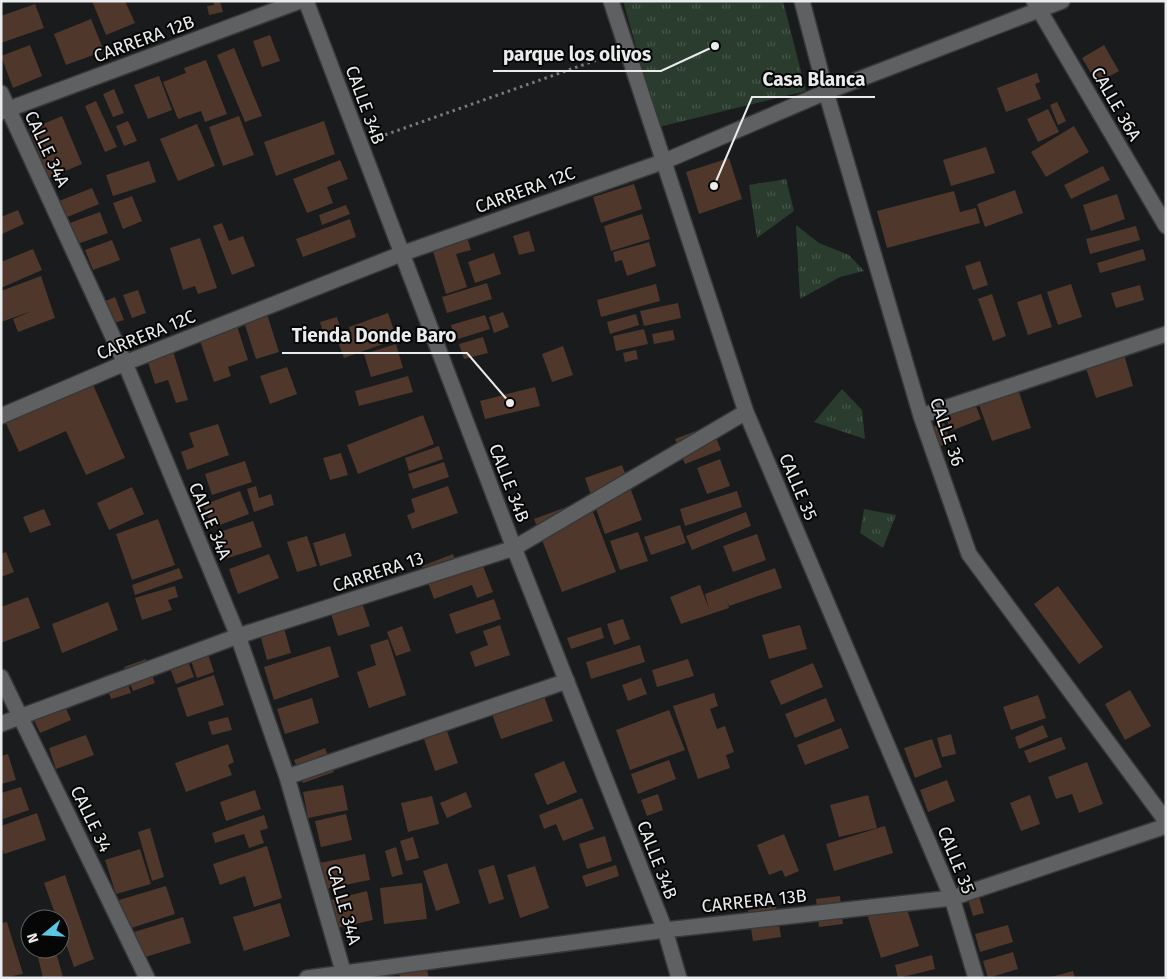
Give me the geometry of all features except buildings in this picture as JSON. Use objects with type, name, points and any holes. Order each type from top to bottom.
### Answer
[{"type":"street","name":"CARRERA 12B","points":[[5,111],[300,1]]},
{"type":"street","name":"CALLE 34B","points":[[306,1],[514,548],[665,930],[678,978]]},
{"type":"street","name":"CALLE 35","points":[[610,1],[665,160],[746,412],[952,898],[976,978]]},
{"type":"street","name":"CALLE 36","points":[[802,1],[826,92],[921,416],[969,554],[1166,821]]},
{"type":"street","name":"CARRERA 12C","points":[[1,416],[124,363],[401,254],[665,160],[1037,6],[1062,1]]},
{"type":"street","name":"CALLE 36A","points":[[1037,6],[1166,226]]},
{"type":"street","name":"CALLE 34A","points":[[1,93],[5,111],[124,363],[238,636],[287,777],[345,975]]},
{"type":"street","points":[[921,416],[1166,334]]},
{"type":"street","name":"CARRERA 13","points":[[1,724],[238,636],[514,548],[746,412]]},
{"type":"street","name":"CALLE 34","points":[[1,676],[147,978]]},
{"type":"street","points":[[287,777],[567,681]]},
{"type":"street","name":"CARRERA 13B","points":[[307,978],[345,975],[665,930],[952,898],[1166,826]]},
{"type":"path","points":[[359,144],[626,49]]},
{"type":"green space","points":[[623,1],[783,1],[806,91],[659,127]]},
{"type":"green space","points":[[786,179],[794,211],[757,238],[749,185]]},
{"type":"green space","points":[[796,225],[819,243],[849,255],[864,271],[840,277],[800,299]]},
{"type":"green space","points":[[842,389],[862,410],[865,439],[814,422]]},
{"type":"green space","points":[[864,509],[896,515],[883,548],[860,533]]},
{"type":"place","name":"parque los olivos","points":[[715,46]]},
{"type":"place","name":"Casa Blanca","points":[[714,186]]},
{"type":"place","name":"Tienda Donde Baro","points":[[510,403]]}]
